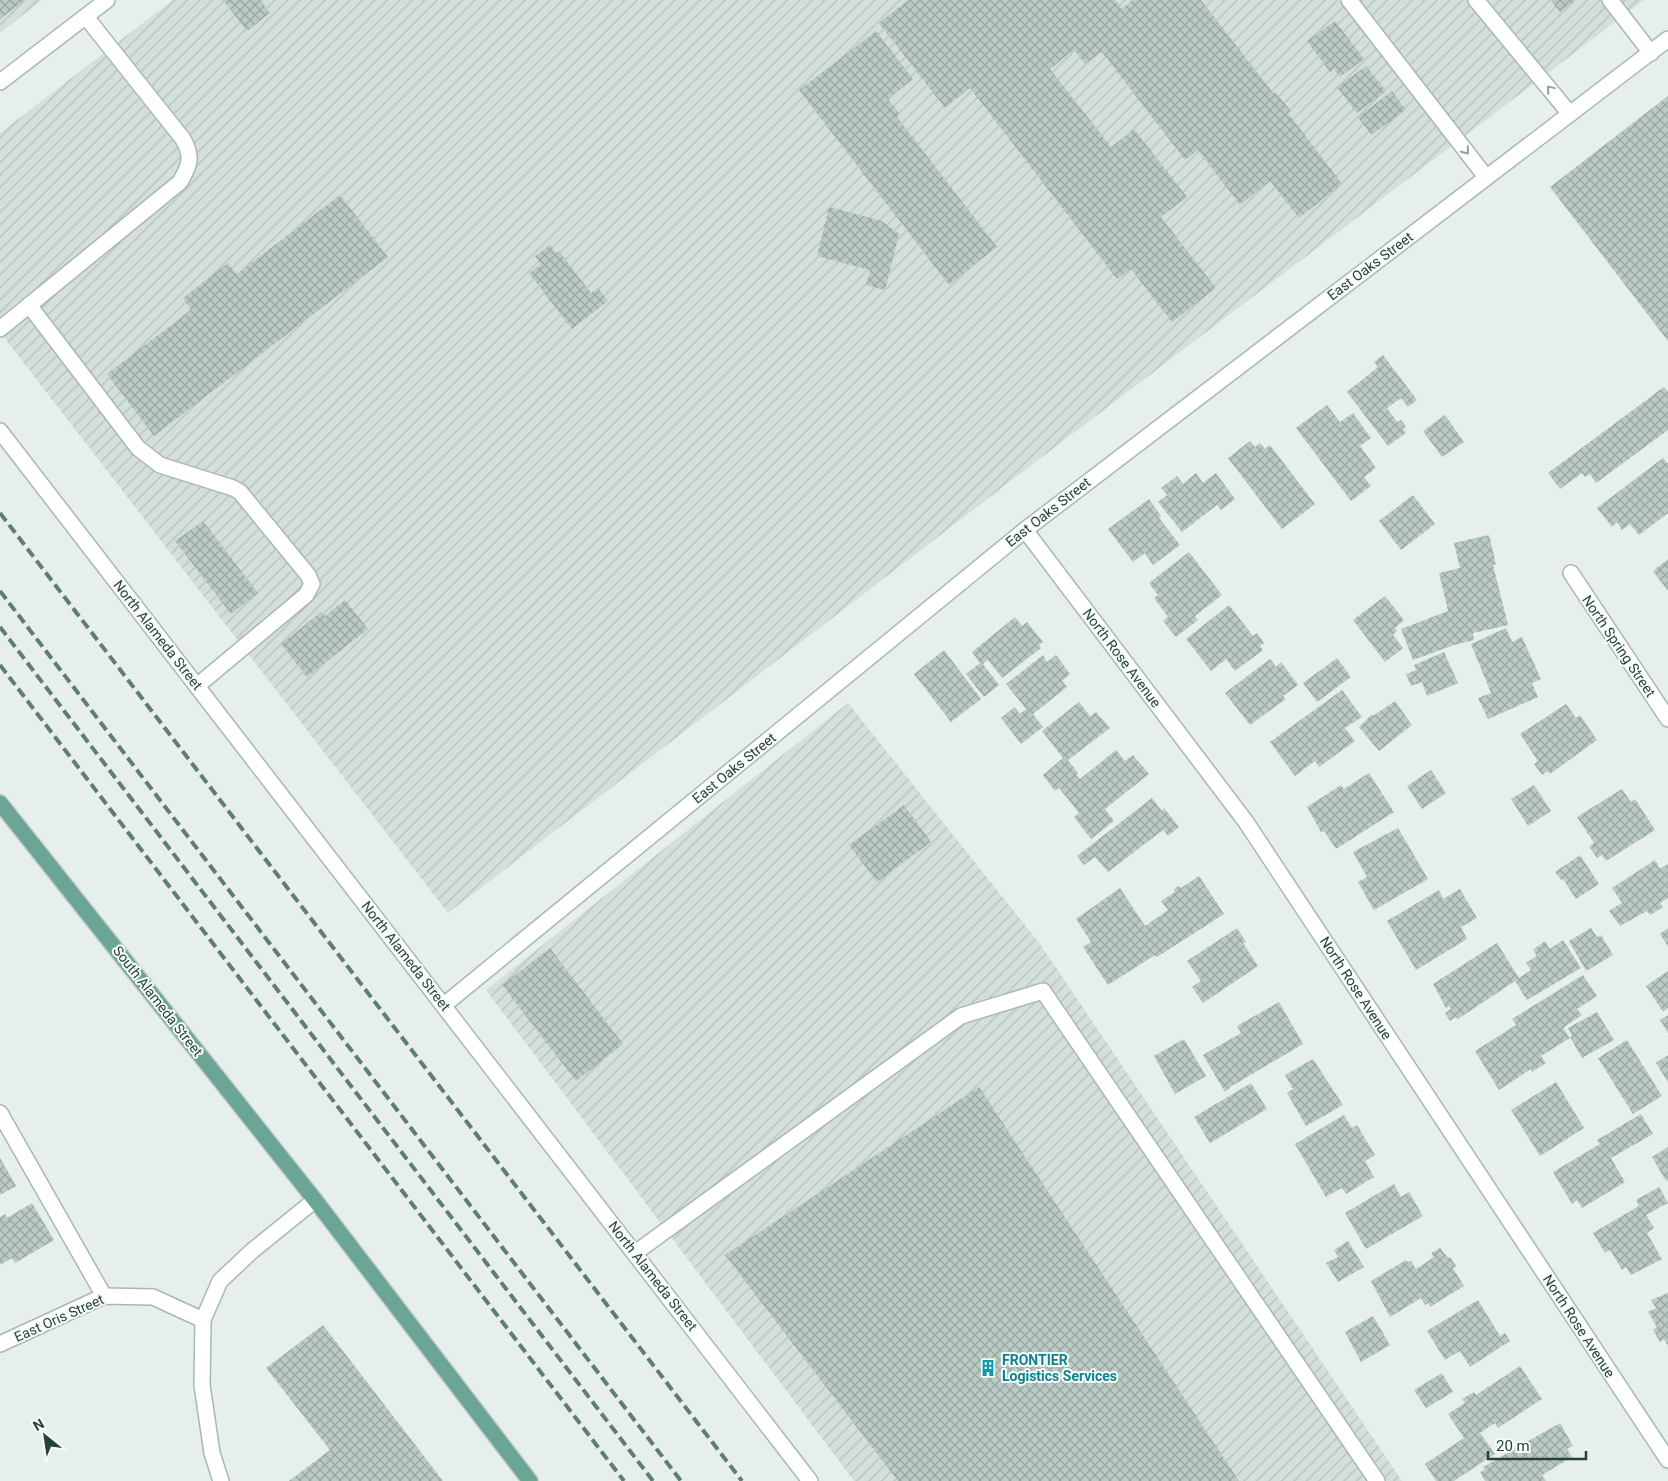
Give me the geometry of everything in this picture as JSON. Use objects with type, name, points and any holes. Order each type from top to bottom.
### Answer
[{"type":"main road","name":"South Alameda Street","points":[[0,803],[315,1200]]},
{"type":"main road","points":[[315,1200],[530,1481]]},
{"type":"street","points":[[0,82],[107,0]]},
{"type":"street","points":[[1349,0],[1486,177]]},
{"type":"street","points":[[1476,0],[1570,114]]},
{"type":"street","points":[[1610,0],[1650,52]]},
{"type":"street","points":[[0,329],[180,182],[188,168],[190,151],[183,140],[86,17]]},
{"type":"street","name":"East Oaks Street","points":[[444,1005],[1025,530],[1668,39]]},
{"type":"street","points":[[29,305],[138,448],[160,465],[233,488],[240,492],[308,575],[312,584],[306,595],[197,686]]},
{"type":"street","name":"North Alameda Street","points":[[0,431],[810,1481]]},
{"type":"street","name":"North Rose Avenue","points":[[1025,530],[1246,822],[1668,1460]]},
{"type":"street","name":"North Spring Street","points":[[1571,573],[1668,719]]},
{"type":"street","points":[[635,1253],[961,1016],[1043,991],[1377,1481]]},
{"type":"street","points":[[0,1113],[104,1296]]},
{"type":"street","points":[[221,1481],[212,1453],[202,1385],[203,1320],[220,1281],[252,1250],[315,1200]]},
{"type":"street","name":"East Oris Street","points":[[0,1344],[104,1296],[152,1297],[203,1320]]},
{"type":"shaded area","points":[[0,0],[42,0],[0,33]]},
{"type":"shaded area","points":[[173,0],[1644,0],[1059,444],[448,913],[0,332],[0,133]]},
{"type":"shaded area","points":[[848,703],[1040,944],[1402,1481],[854,1481],[486,990]]},
{"type":"building","points":[[0,0],[25,0],[0,19]]},
{"type":"building","points":[[223,0],[260,0],[270,13],[247,31]]},
{"type":"building","points":[[908,0],[1115,0],[1122,9],[1132,0],[1201,0],[1273,93],[1275,92],[1291,111],[1288,113],[1342,184],[1299,218],[1270,181],[1240,205],[1198,150],[1185,160],[1102,52],[1085,64],[1074,50],[1050,69],[1111,147],[1134,129],[1187,197],[1161,217],[1216,288],[1172,322],[1131,269],[1117,279],[970,88],[945,108],[879,23]]},
{"type":"building","points":[[1551,0],[1576,0],[1560,12]]},
{"type":"building","points":[[1335,21],[1364,59],[1340,77],[1334,69],[1330,72],[1307,41]]},
{"type":"building","points":[[876,31],[913,79],[888,99],[900,114],[897,117],[997,247],[949,285],[799,90]]},
{"type":"building","points":[[1366,66],[1386,91],[1357,113],[1337,87]]},
{"type":"building","points":[[1392,91],[1406,110],[1371,135],[1358,117]]},
{"type":"building","points":[[1668,96],[1668,341],[1550,187]]},
{"type":"building","points":[[340,195],[388,257],[154,436],[107,374],[191,310],[183,298],[228,263],[237,274]]},
{"type":"building","points":[[829,207],[882,221],[899,234],[885,290],[866,285],[870,270],[817,256]]},
{"type":"building","points":[[550,245],[556,253],[559,251],[591,293],[598,288],[608,301],[572,329],[529,273],[541,264],[535,256]]},
{"type":"building","points":[[1383,355],[1417,400],[1408,407],[1401,398],[1387,408],[1397,422],[1401,420],[1406,427],[1403,429],[1406,433],[1388,446],[1347,392],[1378,367],[1374,362]]},
{"type":"building","points":[[1664,387],[1668,392],[1668,430],[1596,483],[1590,474],[1585,477],[1582,473],[1560,489],[1548,473]]},
{"type":"building","points":[[1327,405],[1340,422],[1353,413],[1371,438],[1360,446],[1376,468],[1364,477],[1371,486],[1351,501],[1296,428]]},
{"type":"building","points":[[1445,415],[1464,442],[1442,457],[1423,431]]},
{"type":"building","points":[[1250,441],[1255,447],[1260,443],[1265,449],[1270,445],[1315,504],[1282,529],[1228,458]]},
{"type":"building","points":[[1663,458],[1668,464],[1668,513],[1639,535],[1630,524],[1622,530],[1617,522],[1612,527],[1597,508]]},
{"type":"building","points":[[1196,473],[1203,483],[1216,473],[1235,499],[1221,510],[1217,505],[1182,532],[1158,502],[1167,495],[1161,488],[1177,476],[1183,484]]},
{"type":"building","points":[[1413,495],[1435,524],[1401,550],[1379,521]]},
{"type":"building","points":[[1149,499],[1161,516],[1159,518],[1180,545],[1153,565],[1145,553],[1133,562],[1108,529]]},
{"type":"building","points":[[203,521],[258,593],[231,614],[175,541]]},
{"type":"building","points":[[1489,535],[1496,564],[1493,565],[1508,625],[1473,633],[1474,640],[1413,660],[1401,629],[1448,611],[1439,573],[1460,568],[1454,543]]},
{"type":"building","points":[[1189,552],[1222,595],[1195,616],[1198,620],[1176,637],[1163,621],[1168,617],[1154,598],[1158,595],[1149,583]]},
{"type":"building","points":[[1668,559],[1668,591],[1653,571]]},
{"type":"building","points":[[1385,596],[1404,620],[1395,628],[1397,631],[1393,635],[1403,648],[1385,662],[1353,620]]},
{"type":"building","points":[[345,600],[368,629],[307,677],[281,644],[321,612],[325,616]]},
{"type":"building","points":[[1229,605],[1253,636],[1257,633],[1264,643],[1260,646],[1263,650],[1235,671],[1226,659],[1211,671],[1186,639]]},
{"type":"building","points":[[1015,617],[1022,626],[1027,622],[1043,642],[1039,645],[1041,648],[1002,678],[988,660],[983,664],[999,685],[984,697],[966,674],[980,663],[972,652]]},
{"type":"building","points":[[1506,628],[1512,642],[1522,637],[1541,679],[1532,683],[1538,697],[1488,719],[1478,698],[1491,693],[1471,644]]},
{"type":"building","points":[[944,650],[981,699],[951,722],[914,674]]},
{"type":"building","points":[[1444,652],[1458,683],[1427,696],[1422,682],[1411,686],[1406,674],[1416,670],[1414,665]]},
{"type":"building","points":[[1043,655],[1047,662],[1056,655],[1070,674],[1062,681],[1067,687],[1033,714],[1043,727],[1021,744],[1001,718],[1015,707],[1020,714],[1026,709],[1006,684]]},
{"type":"building","points":[[1337,658],[1351,677],[1317,702],[1303,683]]},
{"type":"building","points":[[1270,659],[1276,667],[1281,662],[1298,685],[1283,696],[1286,699],[1250,725],[1225,693]]},
{"type":"building","points":[[1342,690],[1362,717],[1345,728],[1355,741],[1319,767],[1315,761],[1295,776],[1270,742]]},
{"type":"building","points":[[1395,701],[1412,725],[1379,751],[1359,727],[1372,714],[1373,716]]},
{"type":"building","points":[[1079,702],[1090,716],[1096,712],[1110,728],[1068,760],[1078,773],[1076,775],[1080,779],[1116,750],[1125,761],[1133,755],[1149,774],[1105,809],[1114,821],[1091,839],[1074,817],[1079,813],[1059,788],[1055,791],[1043,775],[1063,758],[1042,731]]},
{"type":"building","points":[[1566,704],[1576,718],[1580,715],[1597,740],[1550,774],[1548,771],[1542,775],[1534,764],[1538,761],[1520,734]]},
{"type":"building","points":[[1431,770],[1446,793],[1422,809],[1407,786]]},
{"type":"building","points":[[1369,773],[1394,812],[1336,849],[1324,831],[1321,832],[1307,807],[1341,785],[1344,789]]},
{"type":"building","points":[[1534,785],[1551,811],[1528,826],[1511,799]]},
{"type":"building","points":[[1622,789],[1631,802],[1635,799],[1655,830],[1606,861],[1602,855],[1597,858],[1589,846],[1594,843],[1577,817]]},
{"type":"building","points":[[1152,798],[1162,811],[1164,808],[1179,827],[1168,836],[1163,830],[1108,872],[1095,857],[1084,865],[1077,856]]},
{"type":"building","points":[[904,805],[931,842],[877,882],[849,845]]},
{"type":"building","points":[[1398,828],[1428,879],[1374,910],[1358,882],[1367,877],[1353,852]]},
{"type":"building","points":[[1580,855],[1599,884],[1576,899],[1563,879],[1561,880],[1555,872]]},
{"type":"building","points":[[1655,860],[1660,869],[1668,864],[1668,898],[1660,903],[1663,907],[1650,915],[1647,911],[1620,926],[1609,911],[1622,903],[1612,888]]},
{"type":"building","points":[[1199,876],[1224,914],[1157,957],[1155,955],[1108,985],[1083,947],[1091,942],[1076,919],[1120,888],[1145,926],[1168,910],[1161,901],[1175,892],[1174,889],[1179,886],[1181,888]]},
{"type":"building","points":[[1460,889],[1477,918],[1461,927],[1467,939],[1416,970],[1387,921],[1439,890],[1443,899]]},
{"type":"building","points":[[1237,928],[1246,942],[1243,943],[1258,966],[1203,1003],[1192,987],[1201,981],[1187,961]]},
{"type":"building","points":[[1591,928],[1597,937],[1601,935],[1613,955],[1586,971],[1569,941]]},
{"type":"building","points":[[1668,928],[1668,947],[1660,934]]},
{"type":"building","points":[[1563,940],[1581,968],[1527,1000],[1515,981],[1458,1019],[1456,1017],[1450,1021],[1445,1013],[1451,1009],[1449,1006],[1446,1008],[1433,984],[1497,943],[1519,978],[1531,970],[1526,963],[1537,956],[1533,950],[1545,941],[1550,949]]},
{"type":"building","points":[[550,948],[623,1044],[576,1081],[502,985]]},
{"type":"building","points":[[1668,971],[1668,1008],[1663,1012],[1646,986]]},
{"type":"building","points":[[1583,975],[1597,996],[1577,1009],[1582,1015],[1563,1028],[1570,1038],[1541,1056],[1546,1063],[1532,1072],[1531,1069],[1499,1090],[1475,1051],[1516,1025],[1512,1019]]},
{"type":"building","points":[[1279,1002],[1303,1044],[1225,1092],[1203,1055],[1241,1033],[1237,1026]]},
{"type":"building","points":[[1597,1012],[1614,1040],[1582,1058],[1570,1037],[1572,1036],[1568,1028]]},
{"type":"building","points":[[1668,1015],[1668,1033],[1660,1020]]},
{"type":"building","points":[[1184,1039],[1206,1076],[1175,1094],[1154,1056]]},
{"type":"building","points":[[1627,1040],[1662,1096],[1633,1114],[1598,1058]]},
{"type":"building","points":[[1668,1055],[1668,1082],[1656,1063]]},
{"type":"building","points":[[1313,1059],[1343,1105],[1306,1126],[1287,1093],[1293,1089],[1285,1075]]},
{"type":"building","points":[[1556,1082],[1584,1128],[1540,1156],[1511,1110]]},
{"type":"building","points":[[1251,1083],[1267,1109],[1210,1143],[1194,1117]]},
{"type":"building","name":"FRONTIER Logistics Services","points":[[979,1087],[1239,1481],[898,1481],[725,1255]]},
{"type":"building","points":[[1641,1114],[1653,1134],[1611,1158],[1625,1182],[1582,1208],[1577,1200],[1572,1204],[1553,1172],[1600,1144],[1597,1140]]},
{"type":"building","points":[[1344,1115],[1352,1128],[1357,1125],[1375,1155],[1365,1161],[1374,1177],[1346,1194],[1342,1188],[1326,1197],[1295,1144]]},
{"type":"building","points":[[1668,1147],[1668,1180],[1666,1181],[1652,1157]]},
{"type":"building","points":[[0,1158],[16,1186],[0,1195]]},
{"type":"building","points":[[1394,1184],[1401,1197],[1409,1192],[1423,1216],[1366,1249],[1345,1213]]},
{"type":"building","points":[[1659,1187],[1668,1203],[1646,1215],[1654,1228],[1647,1233],[1662,1259],[1631,1275],[1626,1267],[1622,1270],[1610,1250],[1605,1253],[1593,1233],[1639,1206],[1636,1200]]},
{"type":"building","points":[[32,1203],[54,1240],[15,1263],[12,1258],[0,1265],[0,1217],[5,1214],[7,1218]]},
{"type":"building","points":[[1348,1241],[1364,1267],[1338,1282],[1326,1263],[1338,1257],[1334,1250]]},
{"type":"building","points":[[1440,1248],[1456,1266],[1453,1268],[1464,1286],[1430,1307],[1428,1303],[1425,1305],[1421,1298],[1390,1317],[1371,1281],[1406,1260],[1408,1262],[1411,1261],[1416,1269],[1434,1257],[1431,1253]]},
{"type":"building","points":[[1668,1293],[1668,1346],[1664,1339],[1660,1342],[1653,1330],[1657,1327],[1648,1312],[1656,1308],[1651,1300]]},
{"type":"building","points":[[1478,1300],[1500,1336],[1505,1333],[1510,1341],[1470,1367],[1460,1351],[1445,1360],[1427,1331]]},
{"type":"building","points":[[1373,1316],[1390,1345],[1361,1362],[1345,1332]]},
{"type":"building","points":[[323,1325],[443,1481],[289,1481],[330,1450],[266,1368]]},
{"type":"building","points":[[1520,1366],[1542,1399],[1498,1428],[1495,1423],[1480,1433],[1495,1454],[1454,1481],[1436,1481],[1425,1464],[1464,1438],[1448,1414],[1465,1403],[1462,1399],[1474,1392],[1476,1395]]},
{"type":"building","points":[[1442,1373],[1453,1392],[1426,1408],[1414,1390]]},
{"type":"building","points":[[1560,1423],[1573,1446],[1567,1449],[1572,1457],[1542,1475],[1546,1481],[1485,1481],[1480,1472],[1485,1470],[1483,1467]]},
{"type":"railway","points":[[0,513],[742,1481]]},
{"type":"railway","points":[[0,591],[681,1481]]},
{"type":"railway","points":[[0,627],[653,1481]]},
{"type":"railway","points":[[0,665],[624,1481]]},
{"type":"place","name":"FRONTIER Logistics Services","points":[[988,1368]]}]
